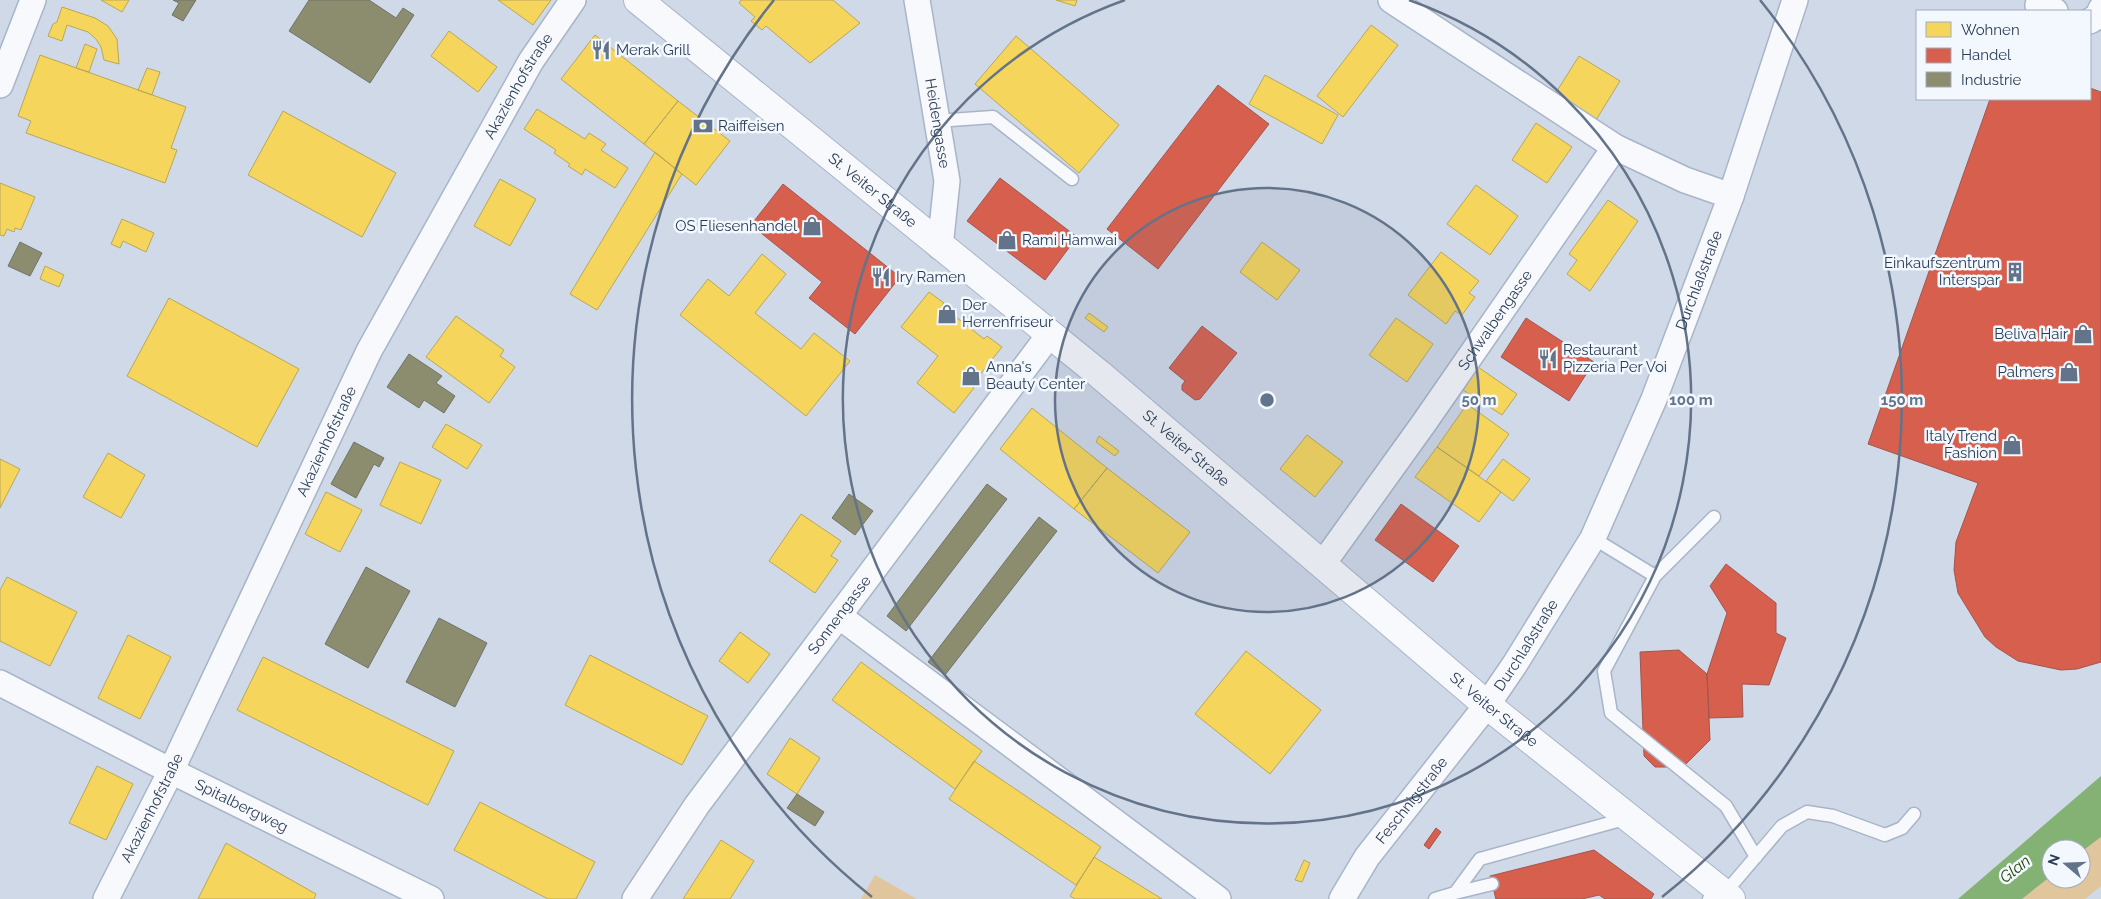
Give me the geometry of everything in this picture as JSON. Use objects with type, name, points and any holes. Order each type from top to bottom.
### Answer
[{"type":"main road","name":"St. Veiter Straße","points":[[638,0],[940,247],[1050,334],[1487,705],[1629,818],[1721,897]]},
{"type":"street","points":[[0,85],[33,0]]},
{"type":"street","name":"Akazienhofstraße","points":[[106,899],[171,771],[369,351],[531,61],[573,0]]},
{"type":"street","points":[[1391,0],[1615,147],[1685,180],[1731,196]]},
{"type":"street","name":"Durchlaßstraße","points":[[1487,705],[1515,664],[1593,538],[1654,399],[1731,196],[1795,0]]},
{"type":"street","name":"Heidengasse","points":[[918,7],[947,181],[940,247]]},
{"type":"street","points":[[2091,21],[2098,16],[2101,8]]},
{"type":"street","name":"Schwalbengasse","points":[[1322,565],[1424,423],[1615,147]]},
{"type":"street","name":"Sonnengasse","points":[[635,899],[697,805],[1050,334]]},
{"type":"street","points":[[839,616],[1218,899]]},
{"type":"street","name":"Spitalbergweg","points":[[0,683],[171,771],[431,899]]},
{"type":"street","name":"Feschnigstraße","points":[[1342,899],[1367,857],[1487,705]]},
{"type":"lane","points":[[936,121],[993,117],[1072,178]]},
{"type":"lane","points":[[1714,517],[1655,576],[1604,671],[1611,713],[1726,806],[1756,857]]},
{"type":"lane","points":[[1593,538],[1655,576]]},
{"type":"lane","points":[[1721,897],[1782,826],[1807,812],[1833,816],[1885,835],[1902,828],[1914,814]]},
{"type":"lane","points":[[1456,894],[1480,859],[1629,818]]},
{"type":"lane","points":[[1435,899],[1492,884]]},
{"type":"shaded area","points":[[2101,837],[2101,886],[2085,899],[2022,899],[2041,884],[2041,889],[2091,889],[2091,844]]},
{"type":"shaded area","points":[[875,875],[917,899],[861,899]]},
{"type":"water","name":"Glan","points":[[2101,776],[2101,837],[2091,844],[2091,839],[2041,839],[2041,884],[2022,899],[1958,899]]},
{"type":"building: Wohnen","points":[[101,0],[129,0],[122,12]]},
{"type":"building: Wohnen","points":[[498,0],[551,0],[533,25]]},
{"type":"building: Wohnen","points":[[741,0],[833,0],[860,23],[810,63],[766,26],[762,30],[751,21],[755,17],[739,3]]},
{"type":"building: Wohnen","points":[[1056,0],[1077,0],[1075,6]]},
{"type":"building: Wohnen","points":[[62,7],[95,18],[108,26],[117,39],[119,64],[104,60],[101,47],[88,32],[67,25],[62,41],[48,36],[53,24],[57,22]]},
{"type":"building: Wohnen","points":[[1371,25],[1398,45],[1343,117],[1317,96]]},
{"type":"building: Wohnen","points":[[449,31],[497,67],[478,92],[431,56]]},
{"type":"building: Wohnen","points":[[595,35],[678,101],[644,144],[561,79]]},
{"type":"building: Wohnen","points":[[1016,36],[1119,125],[1079,173],[975,84]]},
{"type":"building: Wohnen","points":[[85,44],[97,49],[89,72],[76,68]]},
{"type":"building: Wohnen","points":[[40,55],[186,107],[171,148],[177,150],[165,183],[26,133],[31,121],[18,116]]},
{"type":"building: Wohnen","points":[[1579,56],[1620,81],[1596,120],[1555,94]]},
{"type":"building: Wohnen","points":[[147,68],[160,72],[152,95],[138,90]]},
{"type":"building: Wohnen","points":[[1265,75],[1338,115],[1322,144],[1249,104]]},
{"type":"building: Wohnen","points":[[678,101],[730,141],[696,185],[644,144]]},
{"type":"building: Wohnen","points":[[537,109],[585,139],[589,133],[606,144],[601,150],[628,168],[615,188],[585,169],[582,175],[568,166],[570,164],[554,153],[556,150],[524,129]]},
{"type":"building: Wohnen","points":[[283,111],[396,173],[362,237],[248,175]]},
{"type":"building: Wohnen","points":[[1536,123],[1572,147],[1547,183],[1512,160]]},
{"type":"building: Wohnen","points":[[655,152],[682,174],[597,310],[570,294]]},
{"type":"building: Wohnen","points":[[500,179],[536,199],[510,246],[474,226]]},
{"type":"building: Wohnen","points":[[0,183],[35,197],[21,230],[15,228],[14,232],[7,229],[4,236],[0,235]]},
{"type":"building: Wohnen","points":[[1476,185],[1518,216],[1490,255],[1447,224]]},
{"type":"building: Wohnen","points":[[1608,200],[1638,221],[1590,291],[1567,274],[1577,260],[1569,254]]},
{"type":"building: Wohnen","points":[[122,219],[154,233],[146,252],[123,241],[120,248],[111,244]]},
{"type":"building: Wohnen","points":[[1262,242],[1300,270],[1277,300],[1240,272]]},
{"type":"building: Wohnen","points":[[1441,252],[1479,281],[1469,293],[1475,297],[1462,315],[1455,311],[1446,324],[1408,295]]},
{"type":"building: Wohnen","points":[[762,254],[786,274],[755,313],[801,349],[814,333],[850,361],[806,416],[680,315],[708,279],[729,296]]},
{"type":"building: Wohnen","points":[[45,266],[64,275],[59,287],[40,279]]},
{"type":"building: Wohnen","points":[[929,292],[944,303],[942,306],[984,339],[987,336],[1002,347],[971,386],[974,388],[954,413],[917,383],[938,356],[901,327]]},
{"type":"building: Wohnen","points":[[169,298],[299,369],[257,447],[127,376]]},
{"type":"building: Wohnen","points":[[1089,313],[1108,327],[1104,332],[1085,318]]},
{"type":"building: Wohnen","points":[[456,316],[504,350],[500,356],[515,367],[489,403],[426,357]]},
{"type":"building: Wohnen","points":[[1396,318],[1433,344],[1407,382],[1369,355]]},
{"type":"building: Wohnen","points":[[1478,367],[1517,394],[1502,415],[1463,390]]},
{"type":"building: Wohnen","points":[[1467,404],[1509,434],[1479,476],[1437,447]]},
{"type":"building: Wohnen","points":[[1032,408],[1107,468],[1074,509],[1000,449]]},
{"type":"building: Wohnen","points":[[446,424],[482,445],[467,469],[432,447]]},
{"type":"building: Wohnen","points":[[1307,435],[1343,462],[1315,497],[1280,469]]},
{"type":"building: Wohnen","points":[[1099,436],[1119,451],[1115,456],[1096,442]]},
{"type":"building: Wohnen","points":[[1437,447],[1501,492],[1479,522],[1415,477]]},
{"type":"building: Wohnen","points":[[108,453],[145,475],[121,518],[83,497]]},
{"type":"building: Wohnen","points":[[0,459],[20,469],[0,508]]},
{"type":"building: Wohnen","points":[[1503,459],[1530,479],[1513,501],[1486,481]]},
{"type":"building: Wohnen","points":[[400,462],[441,480],[421,524],[380,505]]},
{"type":"building: Wohnen","points":[[1107,468],[1190,532],[1158,573],[1074,509]]},
{"type":"building: Wohnen","points":[[326,492],[362,510],[340,552],[305,534]]},
{"type":"building: Wohnen","points":[[801,514],[841,541],[831,556],[838,560],[815,593],[769,561]]},
{"type":"building: Wohnen","points":[[7,577],[77,612],[50,666],[0,641],[0,590]]},
{"type":"building: Wohnen","points":[[740,632],[770,654],[748,683],[719,661]]},
{"type":"building: Wohnen","points":[[128,635],[171,657],[140,719],[98,698]]},
{"type":"building: Wohnen","points":[[1246,651],[1321,710],[1270,774],[1195,714]]},
{"type":"building: Wohnen","points":[[590,655],[708,716],[682,765],[565,705]]},
{"type":"building: Wohnen","points":[[263,657],[454,751],[428,805],[237,710]]},
{"type":"building: Wohnen","points":[[861,662],[982,751],[955,789],[832,700]]},
{"type":"building: Wohnen","points":[[790,738],[820,758],[797,794],[767,774]]},
{"type":"building: Wohnen","points":[[974,761],[1101,847],[1076,885],[949,799]]},
{"type":"building: Wohnen","points":[[97,766],[133,784],[106,840],[69,823]]},
{"type":"building: Wohnen","points":[[480,802],[595,862],[576,899],[548,899],[454,850]]},
{"type":"building: Wohnen","points":[[721,840],[754,861],[730,899],[683,899]]},
{"type":"building: Wohnen","points":[[226,843],[316,894],[314,899],[198,899]]},
{"type":"building: Wohnen","points":[[1094,857],[1162,899],[1075,899],[1070,896]]},
{"type":"building: Wohnen","points":[[1304,860],[1310,863],[1302,882],[1295,880]]},
{"type":"building: Handel","points":[[1218,85],[1269,124],[1158,269],[1107,229]]},
{"type":"building: Handel","name":"Einkaufszentrum Interspar","points":[[2091,88],[2101,92],[2101,662],[2077,669],[2061,670],[2018,661],[1996,647],[1985,637],[1958,593],[1954,570],[1956,542],[1978,483],[1868,444],[1990,100],[2091,100]]},
{"type":"building: Handel","points":[[1000,178],[1077,237],[1045,280],[967,221]]},
{"type":"building: Handel","points":[[783,184],[900,277],[855,334],[809,298],[822,282],[751,225]]},
{"type":"building: Handel","name":"Restaurant Pizzeria Per Voi","points":[[1526,318],[1594,362],[1569,401],[1501,357]]},
{"type":"building: Handel","points":[[1202,326],[1237,353],[1200,399],[1195,400],[1182,390],[1182,385],[1185,381],[1169,368]]},
{"type":"building: Handel","points":[[1401,504],[1459,546],[1433,582],[1375,540]]},
{"type":"building: Handel","points":[[1726,564],[1776,603],[1776,633],[1786,638],[1769,685],[1742,684],[1743,717],[1709,718],[1707,674],[1727,613],[1710,586]]},
{"type":"building: Handel","points":[[1679,650],[1707,674],[1710,740],[1683,767],[1655,767],[1644,756],[1640,652]]},
{"type":"building: Handel","points":[[1436,828],[1441,832],[1429,849],[1424,845]]},
{"type":"building: Handel","points":[[1594,850],[1654,894],[1651,899],[1605,899],[1599,895],[1582,899],[1496,899],[1490,876]]},
{"type":"building: Industrie","points":[[173,0],[196,0],[183,21],[172,15],[179,3]]},
{"type":"building: Industrie","points":[[309,0],[369,0],[396,18],[403,8],[414,15],[370,83],[289,31]]},
{"type":"building: Industrie","points":[[20,242],[42,253],[30,276],[8,266]]},
{"type":"building: Industrie","points":[[409,354],[442,376],[436,383],[455,396],[444,413],[424,400],[419,408],[387,387]]},
{"type":"building: Industrie","points":[[354,442],[384,458],[379,467],[374,464],[356,498],[331,484]]},
{"type":"building: Industrie","points":[[987,484],[1007,499],[906,631],[887,616]]},
{"type":"building: Industrie","points":[[849,494],[873,511],[855,535],[832,518]]},
{"type":"building: Industrie","points":[[1039,517],[1057,531],[945,675],[928,662]]},
{"type":"building: Industrie","points":[[366,567],[410,591],[368,668],[325,644]]},
{"type":"building: Industrie","points":[[439,618],[487,643],[455,707],[406,682]]},
{"type":"building: Industrie","points":[[797,794],[824,812],[815,826],[787,808]]},
{"type":"place","name":"Merak Grill","points":[[601,50]]},
{"type":"place","name":"Raiffeisen","points":[[703,126]]},
{"type":"place","name":"OS Fliesenhandel","points":[[812,226]]},
{"type":"place","name":"Rami Hamwai","points":[[1007,240]]},
{"type":"place","name":"Einkaufszentrum Interspar","points":[[2015,272]]},
{"type":"place","name":"Iry Ramen","points":[[881,277]]},
{"type":"place","name":"Der Herrenfriseur","points":[[947,314]]},
{"type":"place","name":"Beliva Hair","points":[[2083,334]]},
{"type":"place","name":"Restaurant Pizzeria Per Voi","points":[[1548,359]]},
{"type":"place","name":"Palmers","points":[[2069,372]]},
{"type":"place","name":"Anna's Beauty Center","points":[[971,376]]},
{"type":"place","name":"Italy Trend Fashion","points":[[2012,445]]}]
